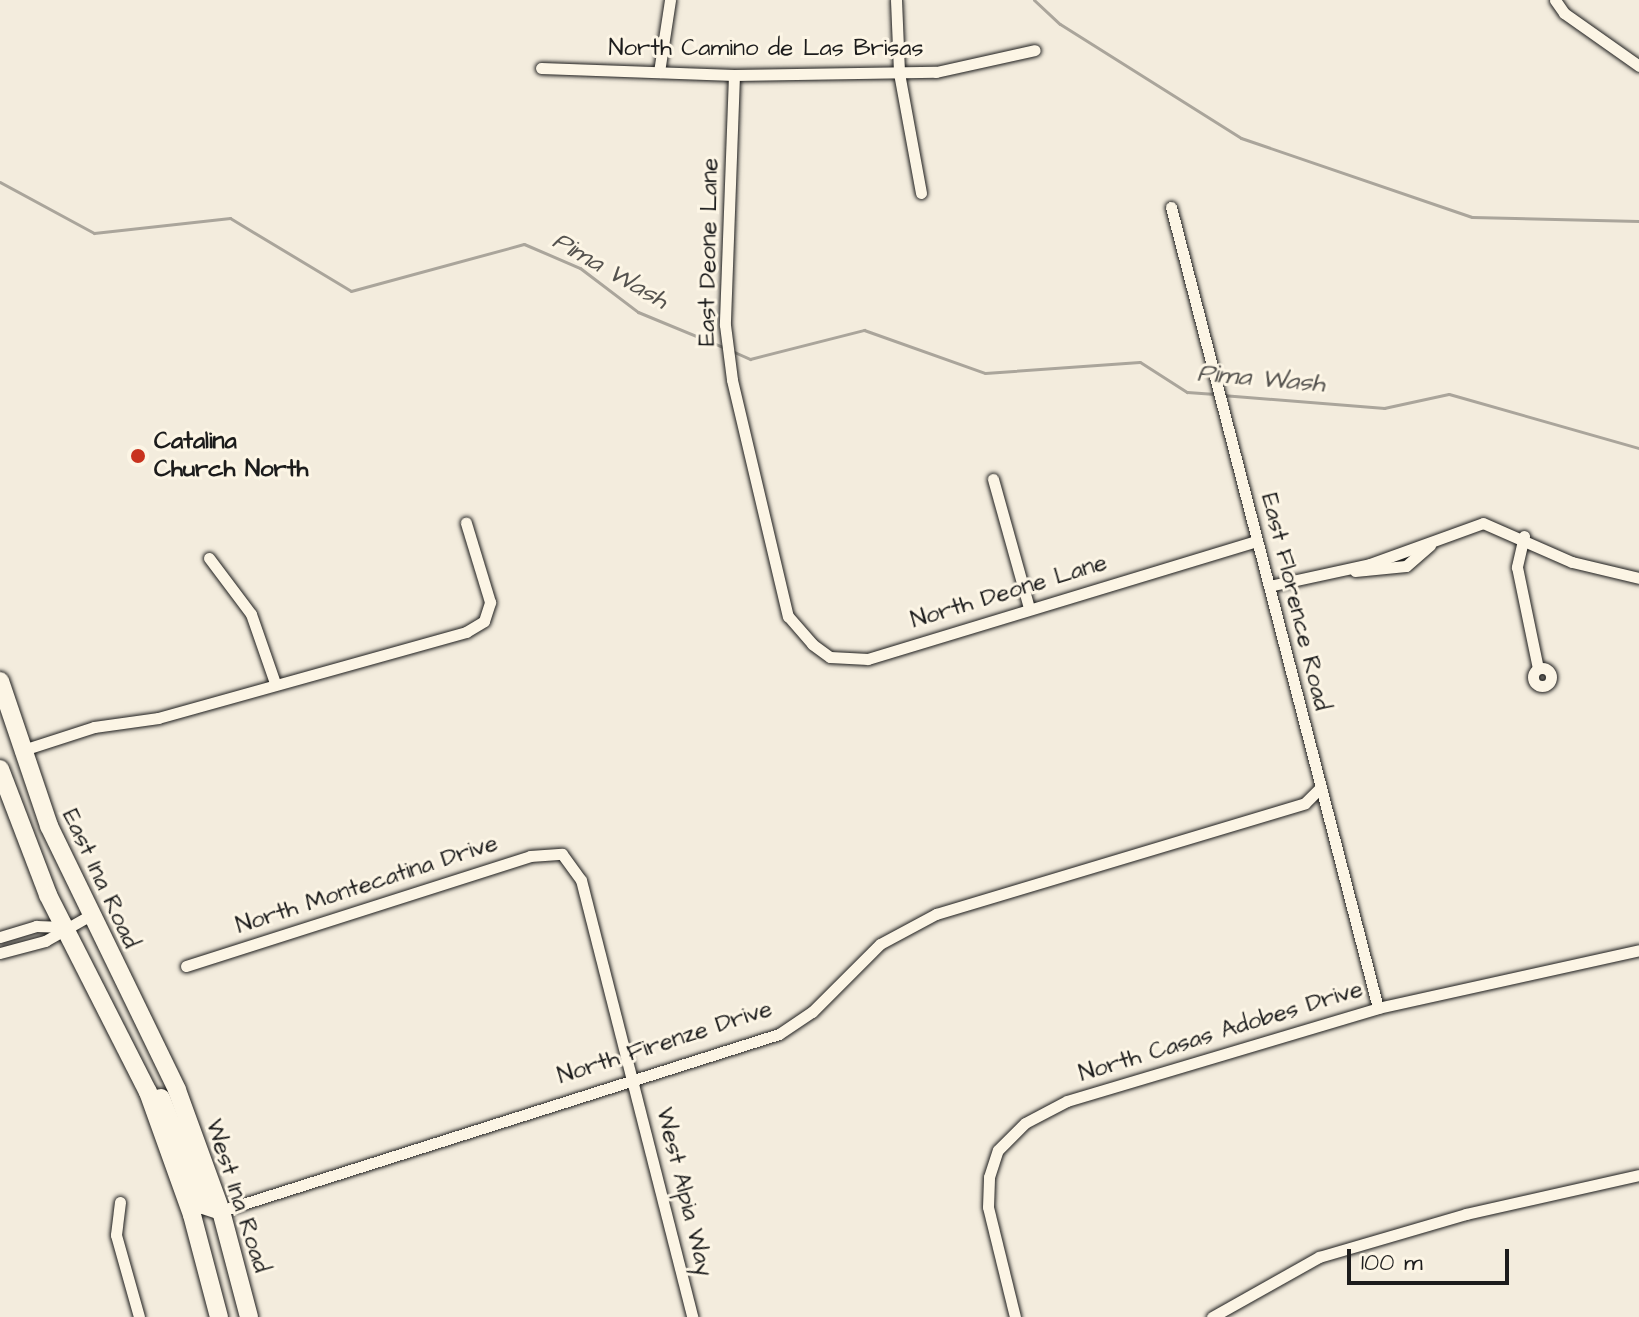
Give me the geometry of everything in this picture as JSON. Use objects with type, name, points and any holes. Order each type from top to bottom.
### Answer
[{"type":"main road","name":"East Ina Road","points":[[0,681],[20,751],[89,916],[177,1090]]},
{"type":"main road","name":"East Ina Road","points":[[0,769],[65,927],[148,1092]]},
{"type":"main road","points":[[126,1047],[153,1081],[203,1205],[221,1211]]},
{"type":"main road","name":"West Ina Road","points":[[177,1090],[221,1211],[249,1317]]},
{"type":"main road","name":"West Ina Road","points":[[148,1092],[192,1215],[219,1317]]},
{"type":"street","points":[[659,72],[670,0]]},
{"type":"street","points":[[896,0],[899,73],[921,193]]},
{"type":"street","points":[[1552,1],[1564,13],[1639,66]]},
{"type":"street","name":"North Camino de Las Brisas","points":[[541,68],[734,75],[936,72],[1035,50]]},
{"type":"street","name":"East Deone Lane","points":[[734,75],[725,325],[738,413],[788,616]]},
{"type":"street","name":"East Florence Road","points":[[1171,207],[1378,1008]]},
{"type":"street","points":[[993,479],[1029,608]]},
{"type":"street","points":[[20,751],[92,728],[158,718],[466,632],[484,621],[490,602],[485,574],[466,523]]},
{"type":"street","points":[[1269,586],[1346,571],[1406,566],[1436,540],[1483,523],[1524,536],[1572,562],[1639,578]]},
{"type":"street","points":[[1524,536],[1517,567],[1538,668]]},
{"type":"street","name":"North Deone Lane","points":[[788,616],[830,657],[868,659],[1256,541]]},
{"type":"street","points":[[209,558],[251,614],[275,683]]},
{"type":"street","name":"North Firenze Drive","points":[[221,1211],[633,1077],[779,1034],[812,1012],[880,944],[936,914],[1305,803],[1319,789]]},
{"type":"street","name":"West Alpia Way","points":[[562,854],[581,880],[692,1317]]},
{"type":"street","name":"North Montecatina Drive","points":[[186,966],[530,856],[562,854]]},
{"type":"street","points":[[0,953],[45,941],[89,916]]},
{"type":"street","points":[[0,937],[36,926],[65,927]]},
{"type":"street","name":"North Casas Adobes Drive","points":[[1015,1317],[988,1207],[989,1177],[998,1150],[1025,1123],[1067,1101],[1378,1008],[1639,950]]},
{"type":"street","points":[[1212,1317],[1319,1257],[1466,1214],[1639,1175]]},
{"type":"street","points":[[120,1202],[116,1235],[139,1317]]},
{"type":"waterway","points":[[1034,0],[1060,24],[1241,138],[1472,217],[1639,221]]},
{"type":"waterway","name":"Pima Wash","points":[[0,182],[94,233],[230,218],[351,291],[524,244],[580,268],[638,312],[725,348]]},
{"type":"waterway","name":"Pima Wash","points":[[732,351],[750,359],[864,330],[985,373],[1140,362],[1187,392],[1215,394]]},
{"type":"waterway","name":"Pima Wash","points":[[1222,395],[1384,408],[1449,394],[1639,448]]},
{"type":"place","name":"Catalina Church North","points":[[138,456]]}]
